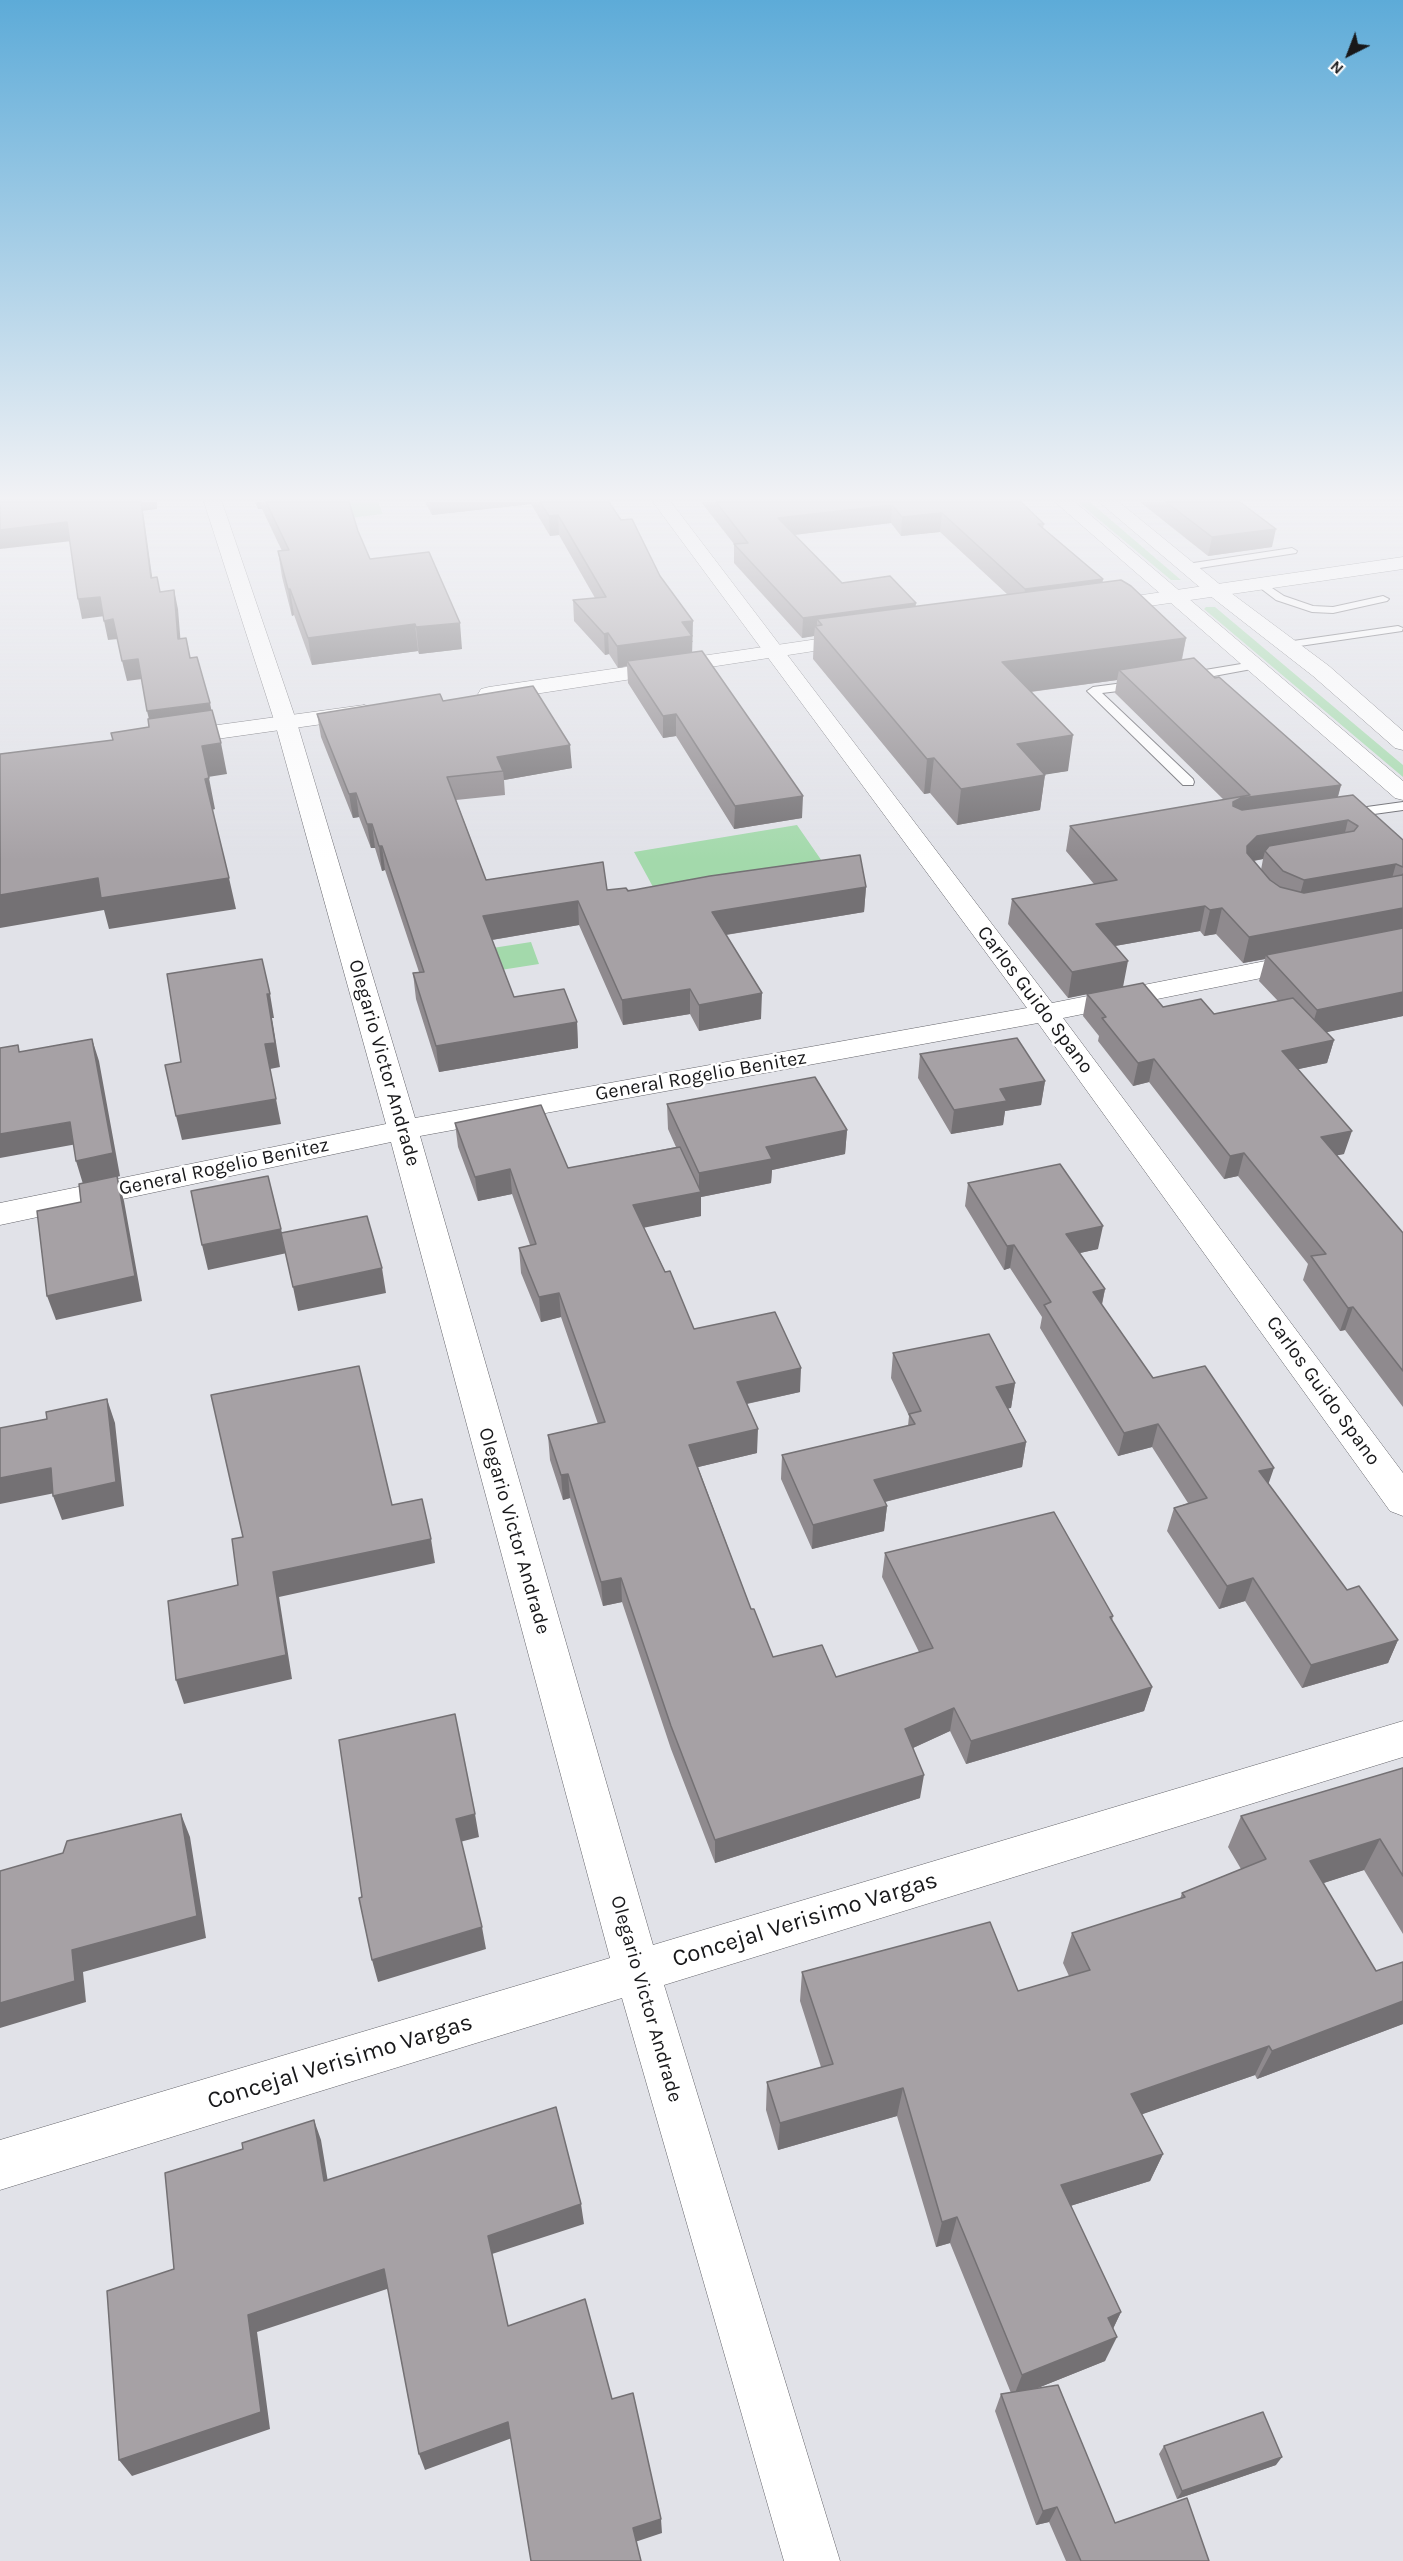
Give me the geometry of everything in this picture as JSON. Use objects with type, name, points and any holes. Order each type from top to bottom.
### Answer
[{"type":"main road","name":"Olegario Victor Andrade","points":[[252,622],[286,723],[403,1130],[637,1971],[812,2561]]},
{"type":"main road","name":"Carlos Guido Spano","points":[[752,622],[1045,1013],[1403,1501]]},
{"type":"main road","points":[[1203,622],[1403,794]]},
{"type":"main road","points":[[1252,622],[1321,670],[1403,743]]},
{"type":"main road","points":[[466,698],[710,663],[773,650],[879,636]]},
{"type":"main road","points":[[150,741],[385,709]]},
{"type":"main road","name":"General Rogelio Benitez","points":[[0,1214],[403,1130],[1045,1013],[1334,956]]},
{"type":"main road","name":"Concejal Verisimo Vargas","points":[[0,2165],[1403,1739]]},
{"type":"lane","points":[[1286,645],[1398,629]]},
{"type":"lane","points":[[1176,679],[1253,666]]},
{"type":"lane","points":[[1154,682],[1093,691],[1188,782]]},
{"type":"lane","points":[[1336,815],[1403,806]]},
{"type":"green space","points":[[1219,622],[1232,622],[1403,765],[1403,777]]},
{"type":"green space","points":[[797,825],[835,880],[665,909],[634,852]]},
{"type":"green space","points":[[531,942],[539,964],[456,977],[448,955]]},
{"type":"building","points":[[114,622],[177,622],[178,639],[186,638],[190,658],[197,657],[210,703],[147,711],[138,659],[122,661]]},
{"type":"building","points":[[302,622],[460,623],[416,627],[415,624],[308,638]]},
{"type":"building","points":[[593,622],[687,622],[682,622],[692,636],[617,646],[608,633],[604,634]]},
{"type":"building","points":[[819,622],[1169,622],[1186,638],[1002,662],[1073,735],[1017,744],[1045,775],[961,789],[934,758],[927,759],[815,626],[822,625]]},
{"type":"building","points":[[702,651],[803,796],[735,806],[676,714],[663,716],[627,661]]},
{"type":"building","points":[[1194,658],[1215,678],[1219,677],[1341,785],[1241,798],[1233,802],[1233,806],[1242,810],[1353,795],[1403,840],[1403,867],[1396,864],[1304,880],[1283,871],[1265,851],[1269,846],[1354,831],[1358,826],[1348,820],[1257,836],[1247,846],[1247,853],[1270,880],[1280,887],[1304,893],[1403,874],[1403,908],[1249,937],[1222,908],[1210,910],[1205,906],[1096,924],[1128,961],[1072,972],[1012,899],[1117,880],[1070,826],[1250,795],[1119,670]]},
{"type":"building","points":[[533,686],[570,745],[497,757],[503,771],[447,777],[486,880],[603,862],[607,890],[626,888],[628,891],[710,876],[860,855],[866,887],[712,912],[762,993],[699,1005],[690,989],[622,1000],[578,901],[483,916],[514,997],[564,989],[577,1022],[436,1046],[413,973],[424,972],[382,846],[379,846],[372,824],[367,824],[356,793],[349,794],[317,714],[440,694],[443,701]]},
{"type":"building","points":[[212,710],[221,743],[202,746],[209,778],[205,779],[229,878],[101,898],[98,878],[0,895],[0,754],[113,740],[111,733],[149,727],[148,719]]},
{"type":"building","points":[[1403,928],[1403,992],[1317,1010],[1266,955]]},
{"type":"building","points":[[262,959],[270,994],[267,994],[275,1043],[265,1044],[276,1099],[176,1116],[165,1065],[181,1062],[167,974]]},
{"type":"building","points":[[1143,983],[1163,1007],[1201,999],[1214,1014],[1293,998],[1334,1040],[1282,1051],[1352,1131],[1321,1137],[1403,1233],[1403,1371],[1353,1307],[1348,1308],[1311,1256],[1326,1254],[1244,1153],[1230,1156],[1154,1059],[1138,1063],[1102,1018],[1106,1017],[1087,994]]},
{"type":"building","points":[[1017,1038],[1045,1081],[1000,1089],[1007,1101],[954,1110],[920,1054]]},
{"type":"building","points":[[92,1039],[113,1153],[76,1161],[70,1122],[0,1134],[0,1048],[18,1045],[19,1052]]},
{"type":"building","points":[[815,1077],[847,1130],[766,1147],[772,1159],[699,1173],[667,1104]]},
{"type":"building","points":[[541,1105],[568,1168],[680,1147],[701,1192],[633,1205],[665,1272],[670,1271],[694,1329],[775,1312],[801,1368],[737,1382],[758,1429],[689,1445],[751,1609],[754,1609],[773,1657],[822,1645],[836,1677],[933,1648],[885,1553],[1054,1512],[1113,1616],[1110,1617],[1152,1687],[971,1741],[954,1708],[905,1729],[924,1775],[715,1840],[671,1726],[621,1578],[601,1582],[568,1474],[561,1475],[548,1435],[605,1422],[559,1293],[539,1297],[519,1248],[536,1244],[510,1169],[475,1177],[455,1123]]},
{"type":"building","points":[[1060,1164],[1103,1226],[1066,1234],[1105,1289],[1093,1292],[1153,1378],[1205,1366],[1274,1468],[1259,1471],[1347,1590],[1359,1586],[1398,1640],[1311,1665],[1253,1578],[1227,1586],[1174,1508],[1207,1498],[1158,1424],[1124,1433],[1044,1305],[1051,1302],[1014,1245],[1007,1246],[968,1183]]},
{"type":"building","points":[[117,1176],[135,1276],[47,1296],[37,1211],[81,1202],[79,1184]]},
{"type":"building","points":[[268,1176],[281,1229],[202,1245],[191,1191]]},
{"type":"building","points":[[367,1216],[382,1268],[293,1287],[281,1233]]},
{"type":"building","points":[[989,1334],[1015,1383],[996,1387],[1026,1442],[874,1480],[887,1506],[813,1525],[782,1455],[915,1424],[909,1414],[921,1411],[893,1353]]},
{"type":"building","points":[[359,1366],[392,1505],[422,1499],[431,1539],[273,1572],[286,1655],[176,1680],[168,1601],[238,1585],[232,1539],[243,1537],[211,1395]]},
{"type":"building","points":[[107,1399],[116,1482],[53,1496],[51,1468],[0,1478],[0,1428],[47,1419],[46,1412]]},
{"type":"building","points":[[455,1714],[475,1814],[456,1819],[482,1927],[372,1960],[359,1898],[362,1897],[339,1740]]},
{"type":"building","points":[[1403,1768],[1403,1876],[1380,1839],[1310,1861],[1376,1971],[1403,1962],[1403,2001],[1272,2051],[1269,2046],[1131,2094],[1163,2154],[1061,2185],[1121,2312],[1108,2318],[1117,2337],[1022,2375],[957,2217],[942,2222],[903,2088],[780,2123],[767,2082],[833,2064],[802,1972],[990,1922],[1018,1991],[1090,1970],[1072,1933],[1185,1897],[1182,1893],[1266,1859],[1241,1816]]},
{"type":"building","points":[[181,1814],[197,1916],[72,1950],[75,1981],[0,2003],[0,1871],[63,1853],[67,1841]]},
{"type":"building","points":[[556,2107],[581,2204],[488,2236],[508,2326],[585,2299],[612,2399],[633,2393],[661,2519],[633,2528],[641,2561],[531,2561],[508,2422],[419,2454],[384,2269],[248,2315],[261,2412],[119,2460],[107,2291],[174,2269],[165,2173],[243,2149],[242,2143],[314,2120],[324,2181]]},
{"type":"building","points":[[1058,2385],[1115,2523],[1187,2498],[1209,2561],[1081,2561],[1057,2507],[1043,2511],[1001,2394]]},
{"type":"building","points":[[1263,2412],[1282,2457],[1182,2491],[1164,2446]]}]
